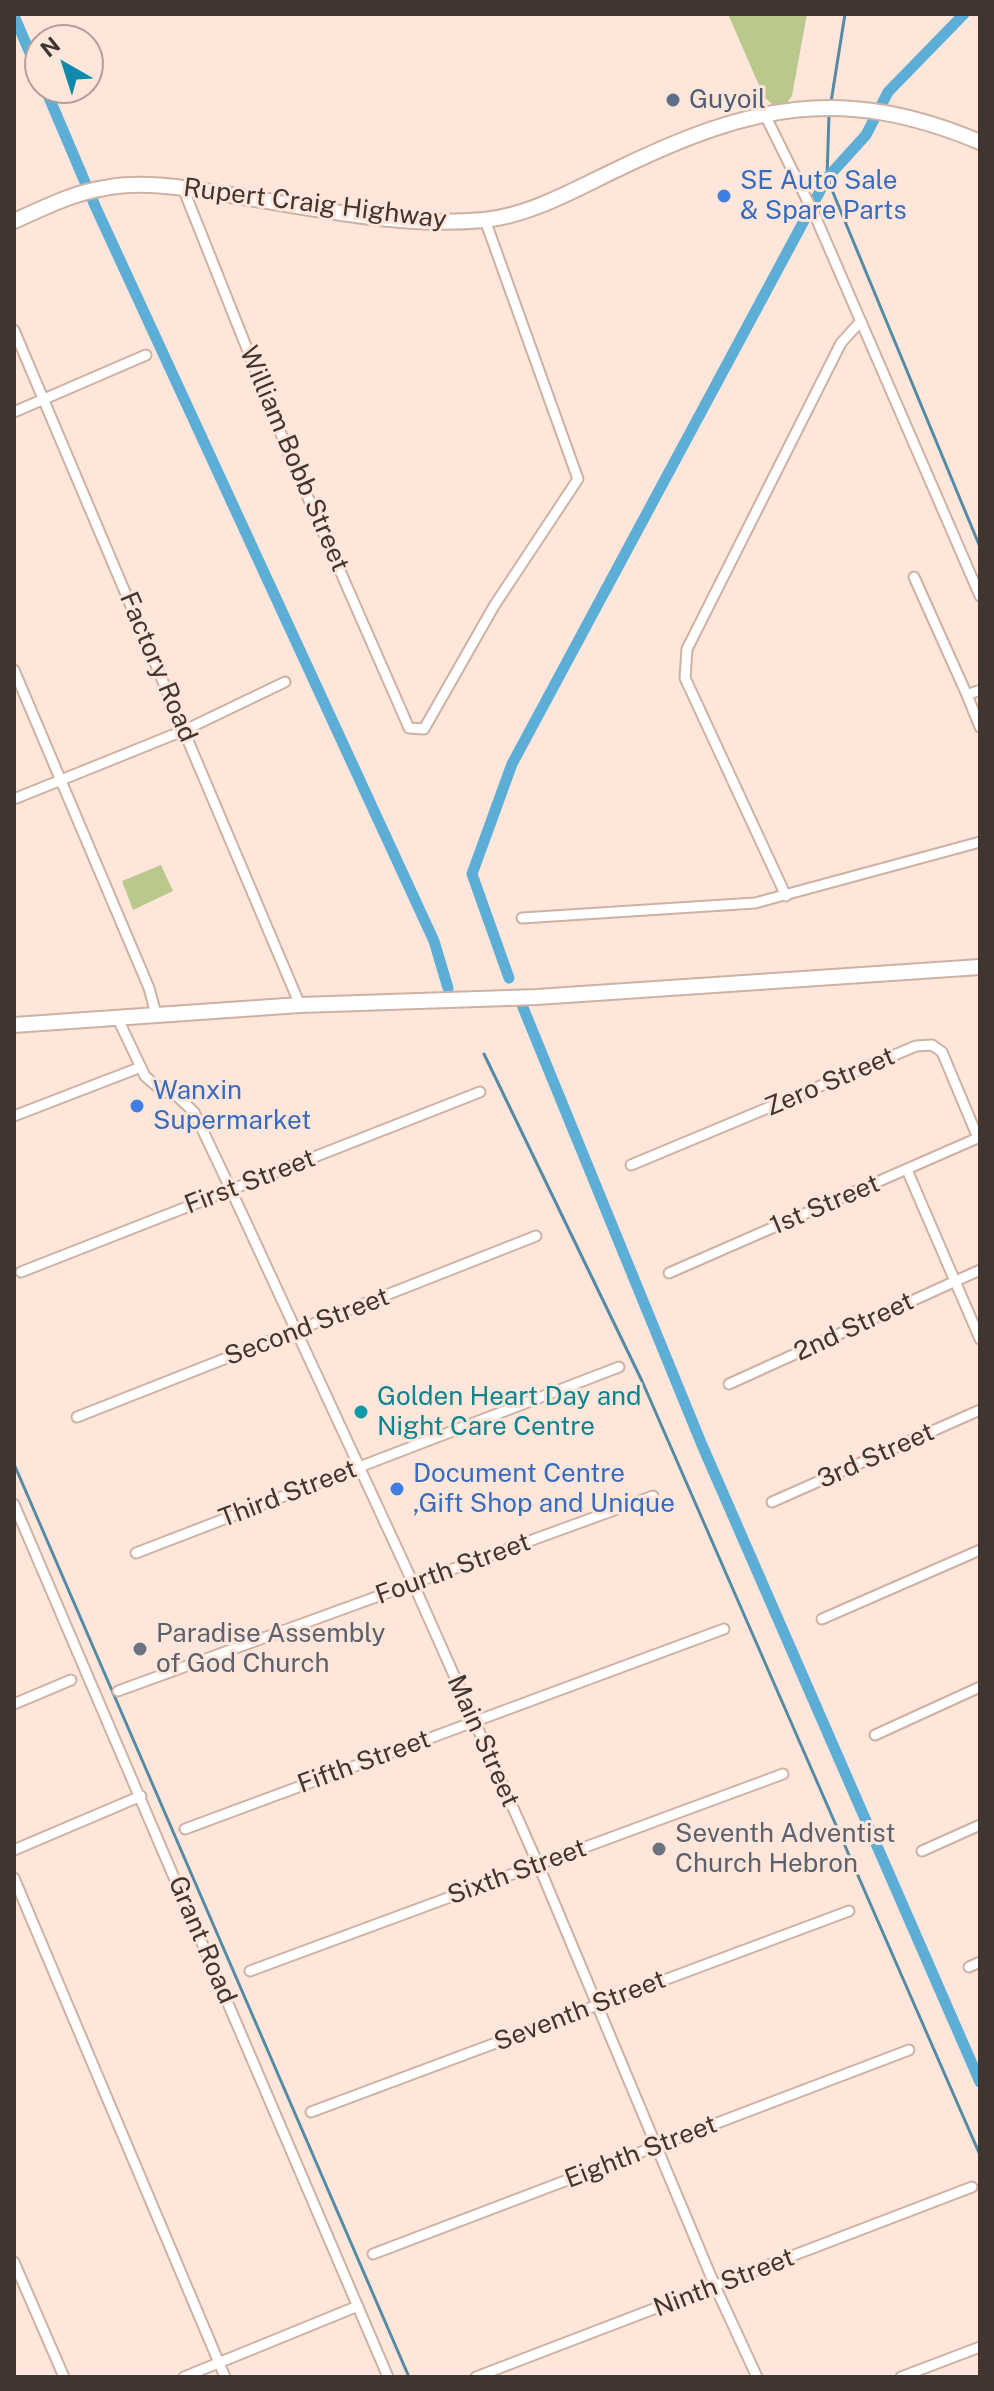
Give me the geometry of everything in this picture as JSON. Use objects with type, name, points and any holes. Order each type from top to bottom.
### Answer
[{"type":"main road","name":"Rupert Craig Highway","points":[[14,221],[90,191],[149,186],[183,188],[377,217],[433,222],[485,220],[530,209],[713,126],[764,113],[839,108],[871,110],[929,121],[980,142]]},
{"type":"main road","points":[[14,1025],[117,1017],[151,1010],[518,997],[980,967]]},
{"type":"street","points":[[764,113],[802,186],[980,596]]},
{"type":"street","name":"William Bobb Street","points":[[183,188],[291,459],[409,728],[424,729],[494,606],[578,479],[485,220]]},
{"type":"street","points":[[786,896],[685,678],[687,649],[841,343],[861,321]]},
{"type":"street","name":"Factory Road","points":[[14,330],[300,1005]]},
{"type":"street","points":[[14,412],[146,355]]},
{"type":"street","points":[[914,577],[980,727]]},
{"type":"street","points":[[14,670],[149,988],[151,1010]]},
{"type":"street","points":[[14,799],[185,730],[285,682]]},
{"type":"street","points":[[967,695],[980,690]]},
{"type":"street","points":[[522,918],[755,903],[980,842]]},
{"type":"street","points":[[14,1116],[141,1067],[117,1017]]},
{"type":"street","name":"Zero Street","points":[[631,1165],[916,1046],[932,1045],[942,1052],[979,1138]]},
{"type":"street","name":"Main Street","points":[[141,1067],[160,1089],[178,1097],[194,1112],[231,1190],[475,1721],[599,2004],[715,2286],[757,2377]]},
{"type":"street","name":"First Street","points":[[21,1272],[480,1092]]},
{"type":"street","name":"1st Street","points":[[669,1273],[979,1138]]},
{"type":"street","points":[[907,1170],[980,1339]]},
{"type":"street","name":"Second Street","points":[[77,1417],[536,1236]]},
{"type":"street","name":"2nd Street","points":[[729,1384],[980,1270]]},
{"type":"street","name":"Third Street","points":[[136,1553],[619,1367]]},
{"type":"street","name":"3rd Street","points":[[772,1502],[980,1410]]},
{"type":"street","name":"Fourth Street","points":[[118,1691],[653,1496]]},
{"type":"street","name":"Grant Road","points":[[14,1504],[388,2377]]},
{"type":"street","points":[[822,1619],[980,1550]]},
{"type":"street","name":"Fifth Street","points":[[185,1829],[724,1629]]},
{"type":"street","points":[[14,1704],[71,1680]]},
{"type":"street","points":[[875,1735],[980,1687]]},
{"type":"street","name":"Sixth Street","points":[[250,1971],[783,1774]]},
{"type":"street","points":[[14,1850],[141,1796]]},
{"type":"street","points":[[922,1851],[980,1825]]},
{"type":"street","points":[[14,1878],[225,2377]]},
{"type":"street","name":"Seventh Street","points":[[311,2112],[849,1911]]},
{"type":"street","points":[[969,1967],[980,1962]]},
{"type":"street","name":"Eighth Street","points":[[373,2254],[909,2050]]},
{"type":"street","name":"Ninth Street","points":[[476,2377],[972,2187]]},
{"type":"street","points":[[14,2262],[64,2377]]},
{"type":"street","points":[[184,2377],[358,2306]]},
{"type":"street","points":[[901,2377],[980,2347]]},
{"type":"green space","points":[[728,14],[807,14],[792,96],[786,104],[772,104],[764,97]]},
{"type":"green space","points":[[161,865],[173,891],[133,910],[122,881]]},
{"type":"waterway","points":[[831,102],[845,14]]},
{"type":"waterway","points":[[509,978],[472,874],[512,764],[827,178],[866,135],[888,92],[964,14]]},
{"type":"waterway","points":[[14,16],[24,39]]},
{"type":"waterway","points":[[52,104],[96,208],[434,941],[448,988]]},
{"type":"waterway","points":[[829,114],[827,178],[980,547]]},
{"type":"waterway","points":[[522,1005],[702,1445],[980,2082]]},
{"type":"waterway","points":[[484,1054],[642,1381],[980,2155]]},
{"type":"waterway","points":[[14,1464],[409,2377]]},
{"type":"place","name":"Guyoil","points":[[673,100]]},
{"type":"place","name":"SE Auto Sale & Spare Parts","points":[[724,196]]},
{"type":"place","name":"Wanxin Supermarket","points":[[137,1106]]},
{"type":"place","name":"Golden Heart Day and Night Care Centre","points":[[361,1412]]},
{"type":"place","name":"Document Centre ,Gift Shop and Unique","points":[[397,1489]]},
{"type":"place","name":"Paradise Assembly of God Church","points":[[140,1649]]},
{"type":"place","name":"Seventh Adventist Church Hebron","points":[[659,1849]]}]
